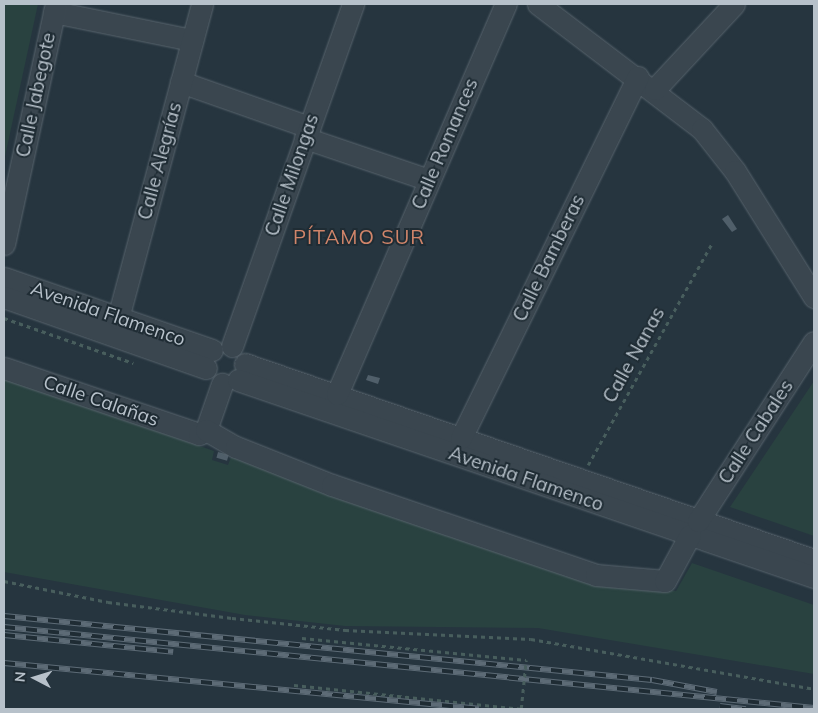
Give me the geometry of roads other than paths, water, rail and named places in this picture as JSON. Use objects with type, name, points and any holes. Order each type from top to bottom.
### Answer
[{"type":"street","name":"Calle Alegrías","points":[[118,318],[202,4]]},
{"type":"street","name":"Calle Milongas","points":[[217,355],[307,133],[353,4]]},
{"type":"street","name":"Calle Romances","points":[[337,394],[506,4]]},
{"type":"street","points":[[538,4],[655,89],[702,129],[735,171],[814,297]]},
{"type":"street","points":[[655,89],[734,4]]},
{"type":"street","points":[[55,8],[192,40]]},
{"type":"street","name":"Calle Jabegote","points":[[4,244],[55,8]]},
{"type":"street","name":"Calle Bamberas","points":[[461,438],[638,77]]},
{"type":"street","points":[[181,82],[429,180]]},
{"type":"street","name":"Avenida Flamenco","points":[[4,278],[217,355]]},
{"type":"street","name":"Avenida Flamenco","points":[[4,297],[217,355]]},
{"type":"street","name":"Calle Cabales","points":[[202,432],[332,485],[596,574],[666,581],[694,528],[814,342]]},
{"type":"street","points":[[202,432],[235,376],[241,353],[217,355],[212,378],[235,376]]},
{"type":"street","name":"Calle Calañas","points":[[4,368],[202,432]]},
{"type":"street","name":"Avenida Flamenco","points":[[235,376],[337,394],[580,479],[814,577]]},
{"type":"street","name":"Avenida Flamenco","points":[[235,376],[694,528],[814,560]]},
{"type":"railway","points":[[4,616],[652,680],[717,692]]},
{"type":"railway","points":[[4,627],[814,708]]},
{"type":"railway","points":[[4,635],[173,652]]},
{"type":"railway","points":[[4,663],[479,709]]},
{"type":"railway","points":[[720,706],[746,709]]},
{"type":"district","name":"PÍTAMO SUR","points":[[359,236]]}]
